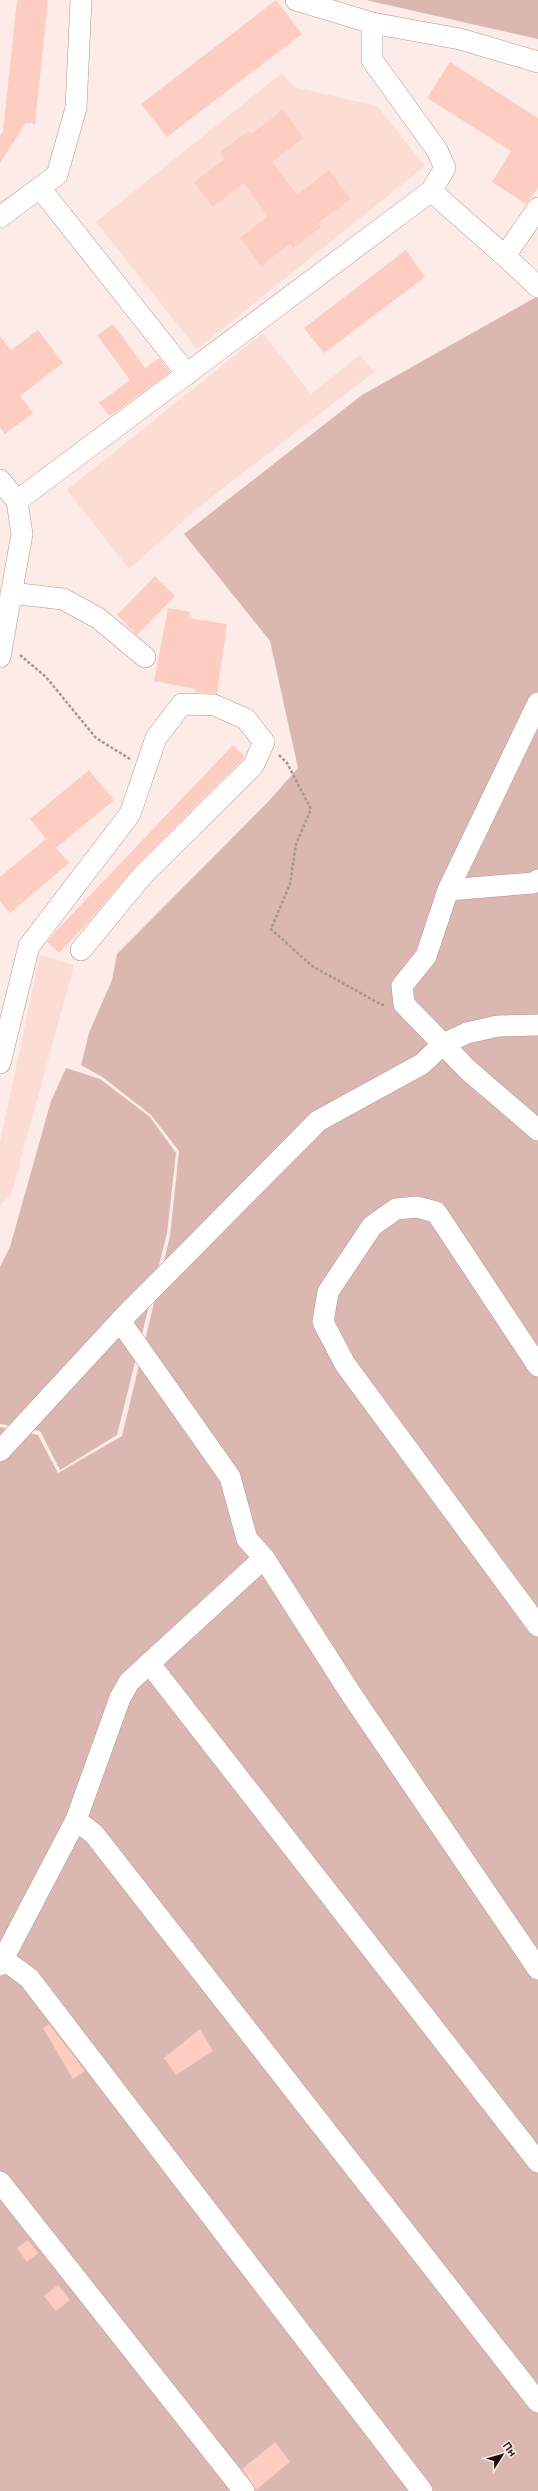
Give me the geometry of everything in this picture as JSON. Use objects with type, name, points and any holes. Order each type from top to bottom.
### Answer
[{"type":"street","points":[[0,217],[57,175],[76,108],[81,0]]},
{"type":"street","points":[[296,0],[372,23],[460,39],[538,62]]},
{"type":"street","points":[[17,501],[431,191],[445,168],[437,150],[372,60],[372,23]]},
{"type":"street","points":[[40,188],[187,374]]},
{"type":"street","points":[[431,191],[538,287]]},
{"type":"street","points":[[505,256],[538,208]]},
{"type":"street","points":[[0,480],[17,501],[22,534],[2,649]]},
{"type":"street","points":[[11,593],[63,599],[98,618],[145,657]]},
{"type":"street","points":[[538,703],[448,890],[426,956],[402,986],[404,1004],[468,1070],[538,1130]]},
{"type":"street","points":[[0,1063],[30,946],[130,814],[156,738],[182,704],[214,705],[246,719],[264,742],[254,766],[142,876],[81,950]]},
{"type":"street","points":[[448,890],[533,883],[538,880]]},
{"type":"street","points":[[0,1451],[120,1321],[318,1121],[422,1064],[440,1041],[498,1026],[538,1025]]},
{"type":"street","points":[[538,1366],[436,1212],[417,1207],[396,1209],[372,1226],[328,1292],[323,1322],[346,1364],[538,1626]]},
{"type":"street","points":[[120,1321],[230,1478],[247,1539],[264,1558],[351,1694],[538,1969]]},
{"type":"street","points":[[264,1558],[129,1682],[120,1698],[76,1820],[1,1962],[29,1978],[422,2491]]},
{"type":"street","points":[[149,1663],[538,2162]]},
{"type":"street","points":[[76,1820],[94,1834],[538,2402]]},
{"type":"street","points":[[0,2182],[244,2491]]},
{"type":"path","points":[[2,649],[46,677],[96,738],[145,769]]},
{"type":"path","points":[[264,742],[287,762],[312,809],[296,844],[290,884],[270,929],[312,966],[382,1005],[404,1004]]},
{"type":"shaded area","points":[[366,0],[538,0],[538,39]]},
{"type":"shaded area","points":[[282,73],[294,87],[377,106],[425,166],[197,349],[96,222]]},
{"type":"shaded area","points":[[538,296],[538,2491],[0,2491],[0,1427],[38,1435],[58,1473],[122,1436],[170,1236],[179,1151],[151,1115],[104,1078],[81,1065],[89,1033],[112,980],[117,954],[267,803],[298,768],[270,641],[184,534],[362,395]]},
{"type":"shaded area","points":[[263,333],[311,394],[360,355],[374,372],[200,506],[129,569],[67,490]]},
{"type":"shaded area","points":[[40,955],[74,965],[11,1195],[0,1205],[0,1142]]},
{"type":"shaded area","points":[[66,1068],[100,1079],[150,1117],[176,1153],[167,1233],[117,1435],[60,1470],[40,1431],[0,1424],[0,1267],[10,1247],[51,1101]]},
{"type":"building","points":[[17,0],[48,0],[35,124],[26,123],[0,163],[0,135],[3,132]]},
{"type":"building","points":[[276,0],[302,34],[167,137],[141,104]]},
{"type":"building","points":[[450,62],[538,118],[538,188],[526,204],[492,182],[511,151],[427,98]]},
{"type":"building","points":[[283,110],[304,138],[272,162],[297,195],[329,170],[351,199],[318,223],[321,227],[293,248],[290,244],[261,266],[240,238],[268,216],[244,183],[213,207],[194,182],[225,159],[220,152],[249,131],[251,134]]},
{"type":"building","points":[[406,250],[425,277],[324,353],[304,328]]},
{"type":"building","points":[[113,324],[145,368],[159,358],[170,372],[110,416],[99,403],[130,380],[97,335]]},
{"type":"building","points":[[38,330],[63,363],[20,396],[33,413],[5,434],[0,427],[0,336],[11,350]]},
{"type":"building","points":[[155,576],[175,596],[137,635],[117,615]]},
{"type":"building","points":[[168,608],[190,612],[189,618],[227,624],[217,694],[195,692],[196,689],[154,681]]},
{"type":"building","points":[[233,745],[244,756],[243,759],[134,868],[91,919],[59,953],[47,942],[57,930]]},
{"type":"building","points":[[89,770],[114,800],[56,848],[69,863],[10,913],[0,901],[0,877],[46,839],[30,819]]},
{"type":"building","points":[[49,2024],[85,2071],[73,2079],[43,2028]]},
{"type":"building","points":[[200,2029],[213,2051],[176,2075],[164,2058]]},
{"type":"building","points":[[28,2240],[38,2253],[27,2262],[17,2248]]},
{"type":"building","points":[[58,2285],[70,2300],[56,2311],[44,2296]]},
{"type":"building","points":[[275,2442],[290,2462],[256,2490],[242,2469]]}]
